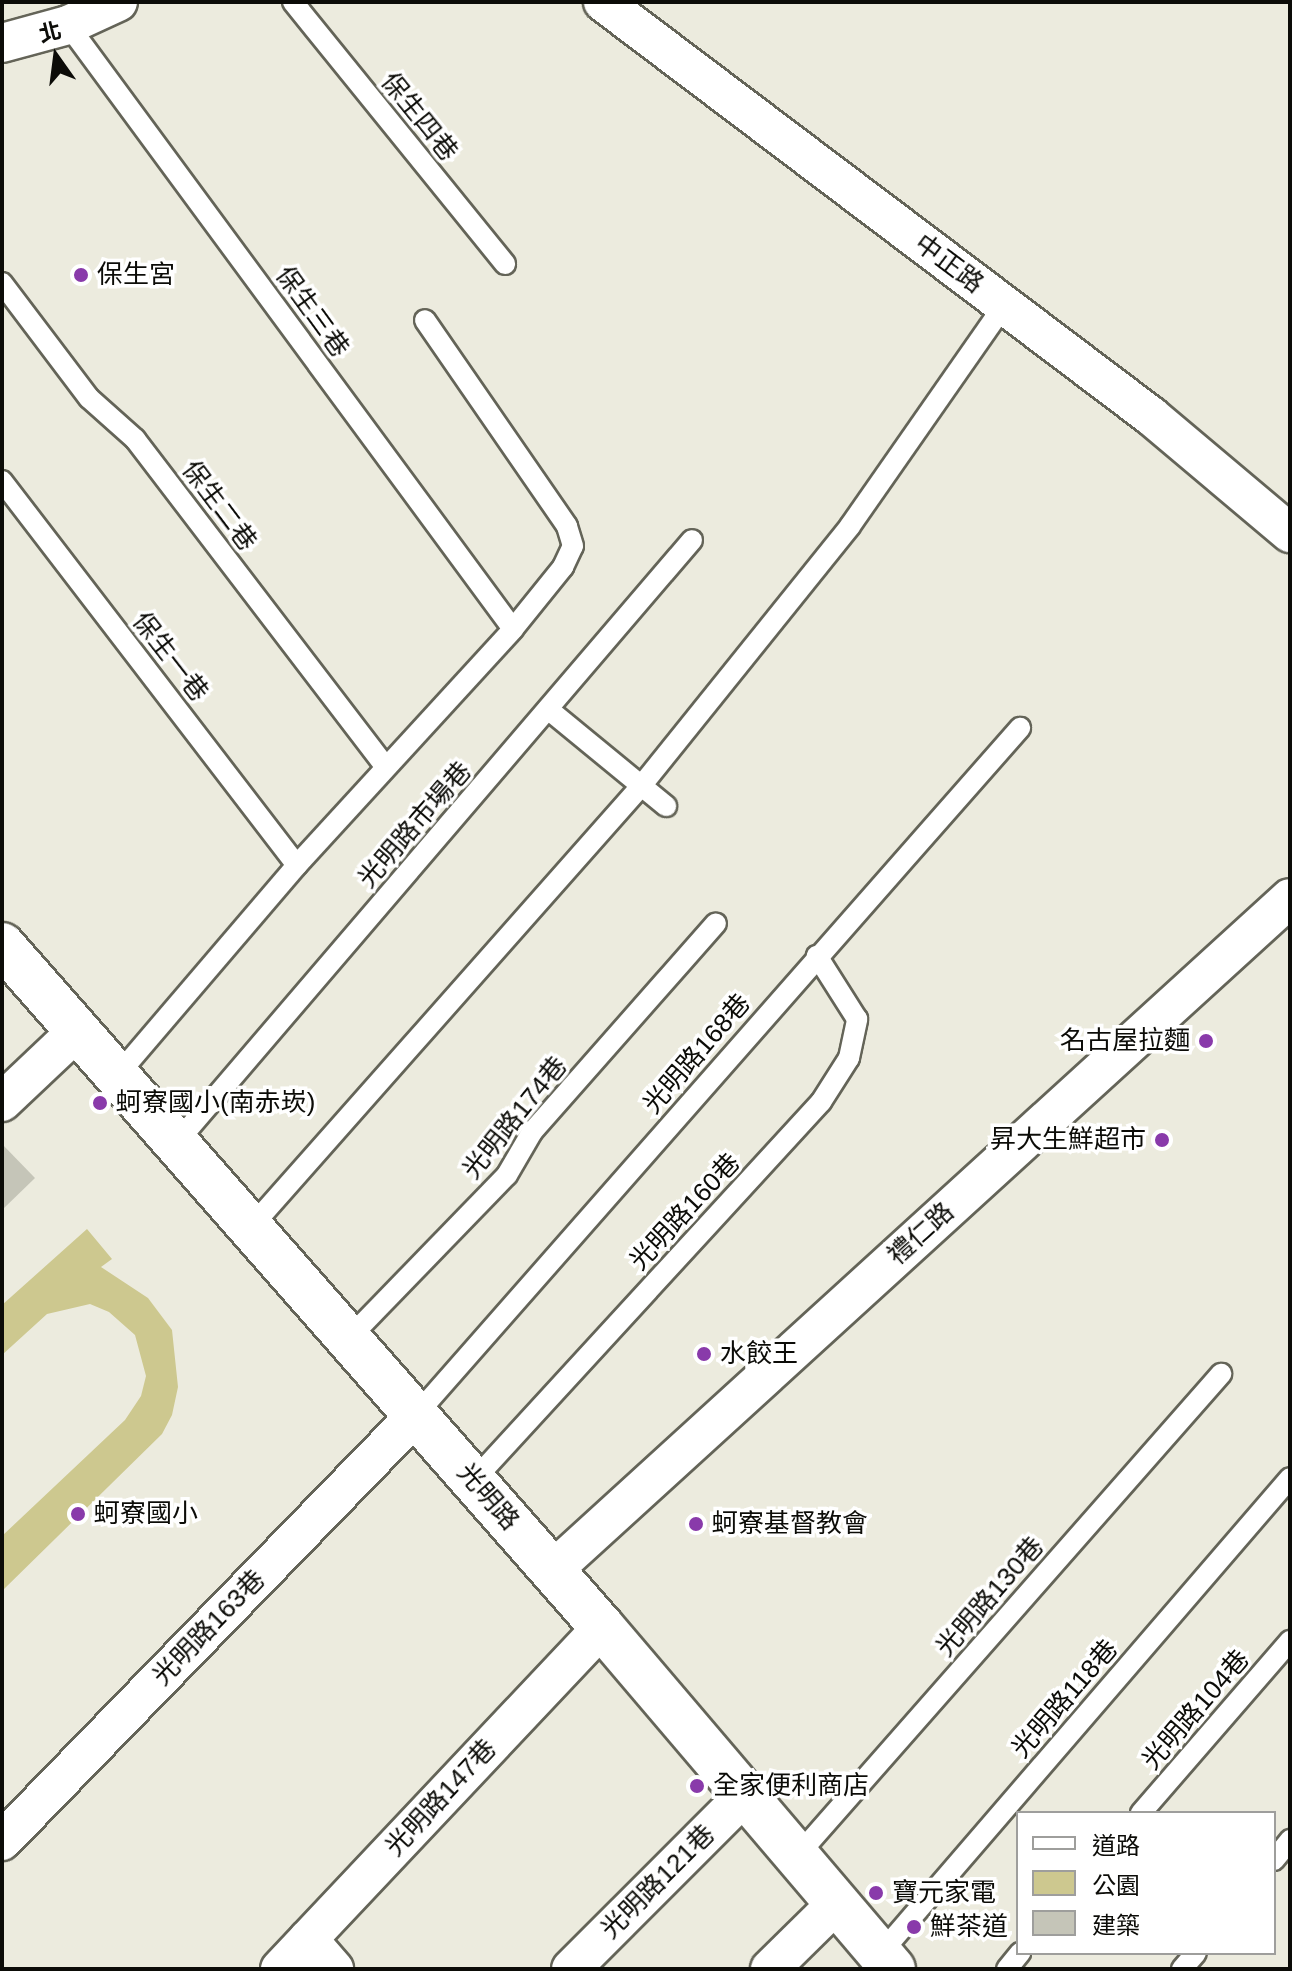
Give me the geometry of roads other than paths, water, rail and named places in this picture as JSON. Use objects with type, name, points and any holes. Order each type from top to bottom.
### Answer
[{"type":"street","points":[[2,43],[68,25],[118,2]]},
{"type":"street","name":"中正路","points":[[603,2],[1151,416],[1290,533]]},
{"type":"street","name":"禮仁路","points":[[553,1570],[1290,898]]},
{"type":"street","name":"光明路","points":[[2,945],[553,1570],[886,1962]]},
{"type":"street","points":[[2,1102],[76,1032]]},
{"type":"street","name":"光明路163巷","points":[[2,1841],[416,1415]]},
{"type":"street","name":"光明路147巷","points":[[280,1969],[602,1627]]},
{"type":"street","name":"光明路121巷","points":[[571,1969],[744,1796]]},
{"type":"street","points":[[770,1969],[837,1903]]},
{"type":"street","points":[[308,1939],[334,1969]]},
{"type":"lane","name":"保生四巷","points":[[293,2],[505,264]]},
{"type":"lane","name":"保生三巷","points":[[68,25],[513,629]]},
{"type":"lane","name":"保生二巷","points":[[2,283],[89,398],[135,439],[386,767]]},
{"type":"lane","points":[[251,1227],[642,785],[850,526],[1004,305]]},
{"type":"lane","points":[[116,1077],[297,865],[513,629],[563,567],[573,546],[567,526],[425,320]]},
{"type":"lane","name":"保生一巷","points":[[2,481],[297,865]]},
{"type":"lane","name":"光明路市場巷","points":[[177,1142],[692,540]]},
{"type":"lane","points":[[548,709],[666,806]]},
{"type":"lane","name":"光明路168巷","points":[[416,1415],[1020,728]]},
{"type":"lane","name":"光明路174巷","points":[[348,1339],[507,1175],[532,1132],[716,923]]},
{"type":"lane","name":"光明路160巷","points":[[474,1480],[821,1102],[849,1058],[857,1019],[817,956]]},
{"type":"lane","name":"光明路130巷","points":[[798,1855],[1221,1374]]},
{"type":"lane","name":"光明路118巷","points":[[886,1962],[1290,1478]]},
{"type":"lane","name":"光明路104巷","points":[[1143,1811],[1290,1641]]},
{"type":"lane","points":[[1276,1858],[1290,1840]]},
{"type":"place","name":"保生宮","points":[[81,275]]},
{"type":"place","name":"名古屋拉麵","points":[[1206,1041]]},
{"type":"place","name":"蚵寮國小(南赤崁)","points":[[100,1103]]},
{"type":"place","name":"昇大生鮮超市","points":[[1162,1140]]},
{"type":"place","name":"水餃王","points":[[704,1354]]},
{"type":"place","name":"蚵寮國小","points":[[78,1514]]},
{"type":"place","name":"蚵寮基督教會","points":[[696,1524]]},
{"type":"place","name":"全家便利商店","points":[[697,1786]]},
{"type":"place","name":"寶元家電","points":[[876,1893]]},
{"type":"place","name":"鮮茶道","points":[[914,1927]]}]
